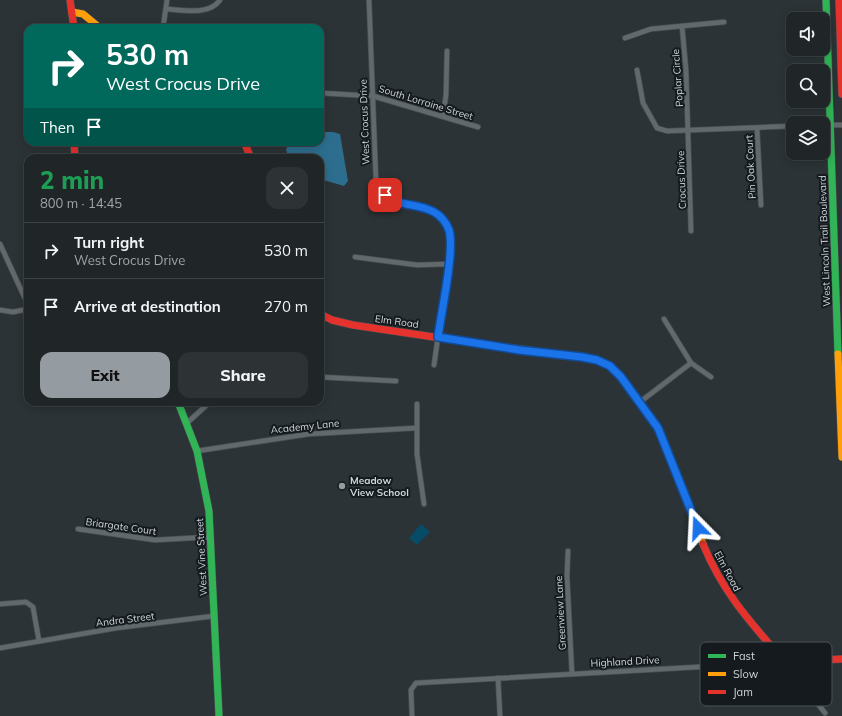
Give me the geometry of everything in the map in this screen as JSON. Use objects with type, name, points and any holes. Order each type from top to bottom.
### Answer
[{"type":"main road","points":[[70,0],[74,24]]},
{"type":"main road","name":"West Lincoln Trail Boulevard","points":[[826,0],[826,116]]},
{"type":"main road","points":[[839,0],[842,94]]},
{"type":"main road","points":[[72,12],[83,14],[95,24]]},
{"type":"main road","name":"West Lincoln Trail Boulevard","points":[[828,160],[842,457]]},
{"type":"main road","name":"Elm Road","points":[[324,316],[339,322],[519,350],[597,360],[616,371],[654,421],[665,442],[707,553],[724,587],[735,604],[768,642]]},
{"type":"main road","name":"West Vine Street","points":[[180,406],[197,451],[206,488],[210,537],[219,716]]},
{"type":"main road","name":"Highland Drive","points":[[832,660],[842,659]]},
{"type":"street","points":[[164,24],[167,0]]},
{"type":"street","points":[[167,9],[196,11],[209,8],[220,0]]},
{"type":"street","name":"West Crocus Drive","points":[[369,0],[375,175],[378,186],[385,195],[394,201],[431,210],[444,220],[449,230],[451,241],[434,365]]},
{"type":"street","points":[[625,38],[652,29],[724,22]]},
{"type":"street","name":"Poplar Circle","points":[[682,26],[686,70],[688,130]]},
{"type":"street","points":[[443,116],[446,95],[447,51]]},
{"type":"street","points":[[637,70],[643,103],[657,128],[667,131],[786,126]]},
{"type":"street","name":"South Lorraine Street","points":[[324,93],[373,96],[478,127]]},
{"type":"street","points":[[830,125],[842,125]]},
{"type":"street","name":"Pin Oak Court","points":[[757,128],[760,205]]},
{"type":"street","name":"Crocus Drive","points":[[688,130],[692,231]]},
{"type":"street","points":[[0,244],[24,296]]},
{"type":"street","points":[[355,257],[417,265],[448,264]]},
{"type":"street","points":[[0,310],[12,312],[24,310]]},
{"type":"street","points":[[664,319],[691,363],[711,377]]},
{"type":"street","points":[[640,402],[691,363]]},
{"type":"street","points":[[324,377],[396,381]]},
{"type":"street","points":[[417,404],[416,428],[424,504]]},
{"type":"street","points":[[187,423],[206,406]]},
{"type":"street","name":"Academy Lane","points":[[197,451],[309,434],[416,428]]},
{"type":"street","name":"Briargate Court","points":[[78,529],[155,540],[210,537]]},
{"type":"street","name":"Greenview Lane","points":[[568,551],[567,576],[572,674]]},
{"type":"street","points":[[0,604],[26,602],[33,607],[39,641]]},
{"type":"street","name":"Andra Street","points":[[0,648],[116,628],[214,616]]},
{"type":"street","name":"Highland Drive","points":[[412,716],[412,687],[416,683],[700,667]]},
{"type":"street","points":[[498,678],[500,716]]},
{"type":"street","name":"Elm Road","points":[[820,706],[825,713]]},
{"type":"shaded area","points":[[324,132],[340,134],[348,181],[344,186],[324,180],[324,154],[288,154],[286,150],[288,146],[324,146]]},
{"type":"shaded area","points":[[421,524],[430,532],[417,545],[409,538]]},
{"type":"traffic: fast","points":[[826,0],[838,354]]},
{"type":"traffic: fast","points":[[180,406],[197,451],[209,511],[219,716]]},
{"type":"traffic: slow","points":[[72,12],[83,14],[95,24]]},
{"type":"traffic: slow","points":[[481,344],[582,357],[597,360],[610,366],[621,377],[658,428],[703,544]]},
{"type":"traffic: slow","points":[[838,354],[842,457]]},
{"type":"traffic: jam","points":[[70,0],[73,24]]},
{"type":"traffic: jam","points":[[839,0],[842,94]]},
{"type":"traffic: jam","points":[[74,146],[75,154]]},
{"type":"traffic: jam","points":[[246,146],[249,154]]},
{"type":"traffic: jam","points":[[324,316],[332,320],[353,325],[481,344]]},
{"type":"traffic: jam","points":[[703,544],[719,578],[739,607],[768,642]]},
{"type":"traffic: jam","points":[[832,660],[842,659]]},
{"type":"place","name":"Meadow View School","points":[[342,486]]},
{"type":"route","points":[[385,195],[389,199],[399,203],[431,210],[444,220],[449,230],[451,241],[450,253],[438,337],[519,350],[582,357],[597,360],[610,366],[621,377],[658,428],[665,442],[698,528]]}]
